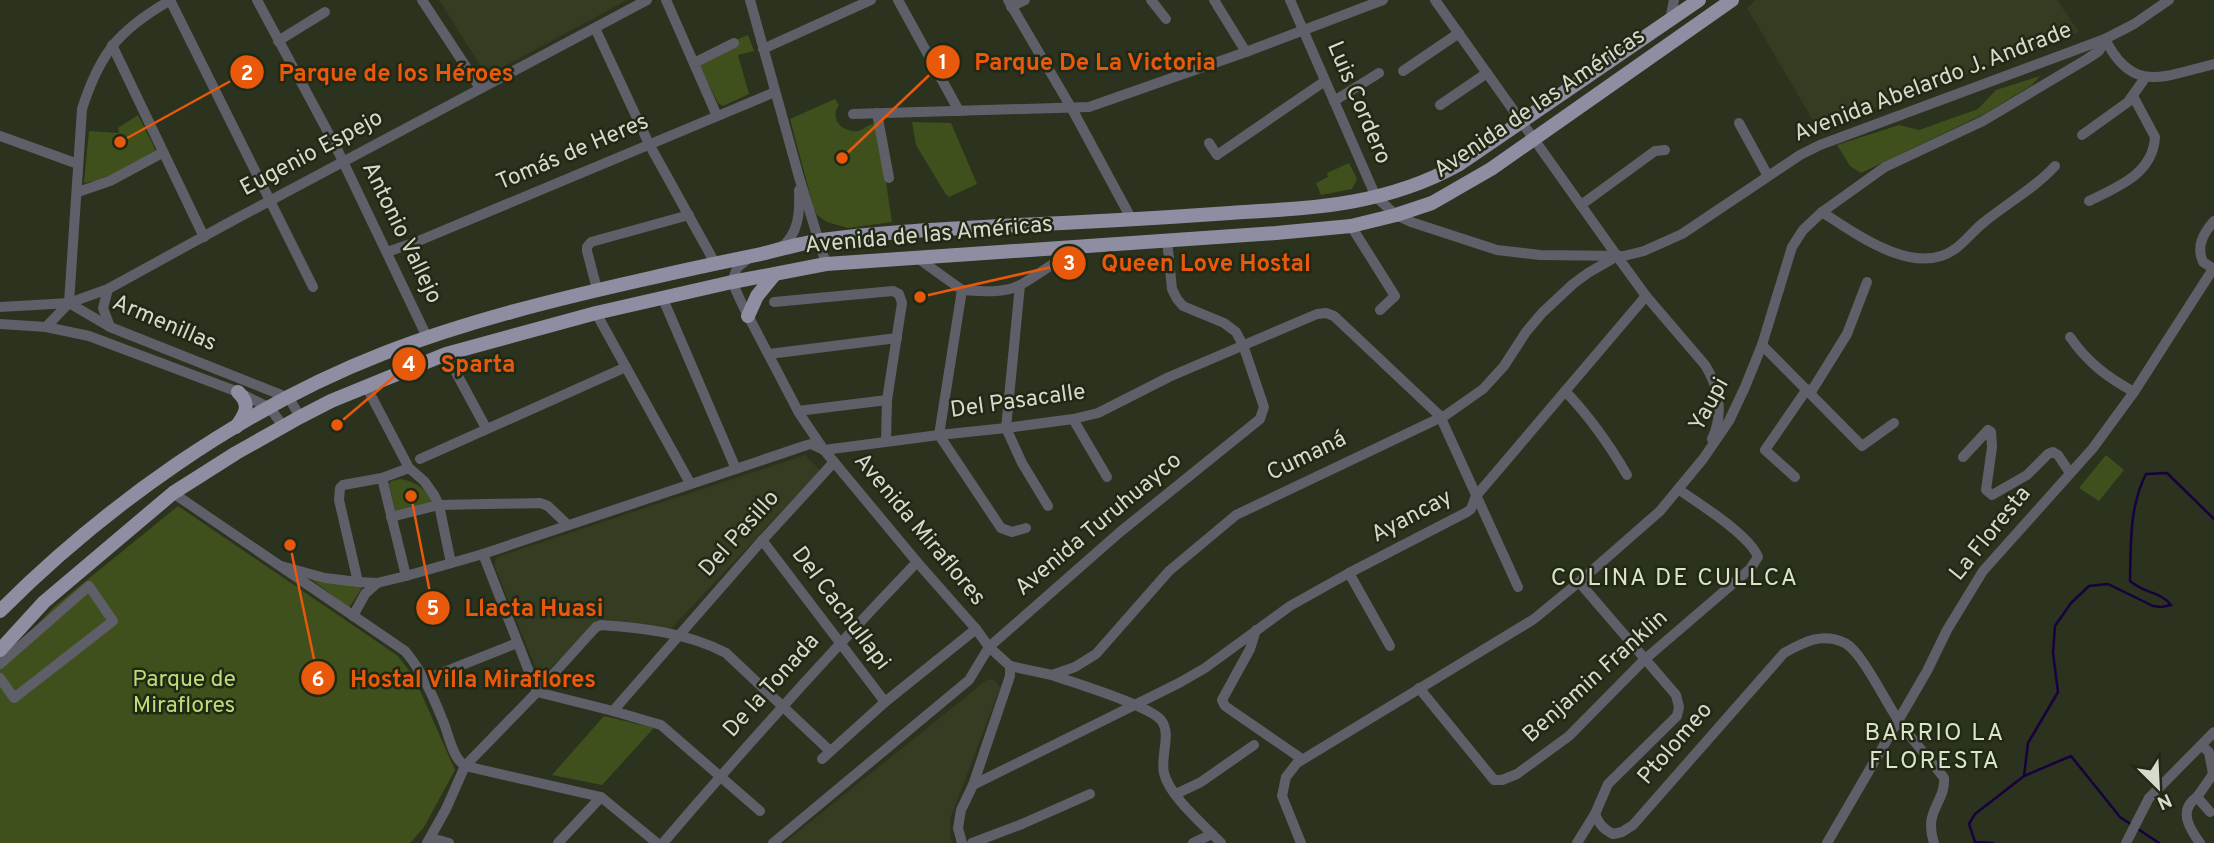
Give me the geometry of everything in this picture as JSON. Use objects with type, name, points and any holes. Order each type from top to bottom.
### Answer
[{"type":"main road","name":"Avenida de las Américas","points":[[0,611],[33,578],[99,523],[159,477],[236,427],[369,360],[427,337],[597,289],[819,241],[911,232],[1332,206],[1376,197],[1422,184],[1458,166],[1699,0]]},
{"type":"main road","name":"Avenida de las Américas","points":[[0,650],[44,602],[173,493],[300,417],[366,386],[446,354],[596,313],[826,264],[1351,226],[1396,215],[1432,202],[1465,185],[1534,140],[1732,0]]},
{"type":"main road","points":[[748,316],[757,296],[774,275]]},
{"type":"main road","points":[[236,427],[244,417],[247,407],[245,399],[238,393]]},
{"type":"street","points":[[46,327],[69,303],[82,108],[92,78],[112,45],[127,29],[170,0],[313,286]]},
{"type":"street","name":"Antonio Vallejo","points":[[257,0],[342,162],[427,337]]},
{"type":"street","points":[[422,0],[480,88]]},
{"type":"street","name":"Eugenio Espejo","points":[[69,303],[108,289],[647,0]]},
{"type":"street","points":[[666,0],[717,116]]},
{"type":"street","points":[[750,0],[826,264]]},
{"type":"street","points":[[763,49],[871,0]]},
{"type":"street","points":[[898,0],[959,111]]},
{"type":"street","points":[[1025,0],[1010,3],[1132,220]]},
{"type":"street","points":[[1151,0],[1166,19]]},
{"type":"street","points":[[1214,0],[1247,52]]},
{"type":"street","name":"Luis Cordero","points":[[1290,0],[1376,197],[1396,215]]},
{"type":"street","points":[[853,114],[1089,107],[1247,52],[1384,0]]},
{"type":"street","points":[[1435,0],[1646,296],[1713,377],[1719,401],[1716,430],[1703,458]]},
{"type":"street","points":[[1670,20],[1674,0]]},
{"type":"street","name":"Avenida Abelardo J. Andrade","points":[[1396,215],[1497,250],[1539,255],[1617,256],[1644,251],[1682,234],[1800,155],[1820,145],[2105,39],[2134,24],[2169,0]]},
{"type":"street","points":[[278,41],[325,12]]},
{"type":"street","points":[[595,28],[649,144],[715,263]]},
{"type":"street","points":[[1403,71],[1459,33]]},
{"type":"street","points":[[2105,39],[2122,65],[2145,78],[2161,77],[2214,64]]},
{"type":"street","name":"Yaupi","points":[[1300,761],[1534,619],[1660,511],[1729,421],[1762,345],[1792,247],[1803,230],[1822,212],[1885,167],[1983,121],[2087,59],[2099,51],[2105,39]]},
{"type":"street","points":[[694,63],[734,43]]},
{"type":"street","points":[[112,45],[204,237]]},
{"type":"street","points":[[1334,101],[1379,73]]},
{"type":"street","points":[[1440,106],[1487,73]]},
{"type":"street","points":[[2082,135],[2128,102],[2145,78]]},
{"type":"street","points":[[1209,143],[1217,155],[1325,81]]},
{"type":"street","name":"Tomás de Heres","points":[[387,252],[775,92]]},
{"type":"street","points":[[2089,201],[2122,186],[2136,175],[2150,157],[2155,137],[2133,96]]},
{"type":"street","points":[[877,113],[889,178]]},
{"type":"street","points":[[1739,123],[1768,176]]},
{"type":"street","points":[[0,136],[78,164]]},
{"type":"street","points":[[1581,205],[1655,151],[1665,149]]},
{"type":"street","points":[[78,192],[110,181],[162,153]]},
{"type":"street","points":[[1822,212],[1882,248],[1907,258],[1934,257],[1954,250],[1982,223],[2042,180],[2055,166]]},
{"type":"street","points":[[778,250],[790,240],[797,220],[799,177]]},
{"type":"street","points":[[597,289],[587,251],[591,242],[689,215]]},
{"type":"street","points":[[2214,221],[2206,230],[2199,248],[2203,262],[2214,269]]},
{"type":"street","points":[[1351,226],[1395,296],[1380,310]]},
{"type":"street","name":"Avenida Turuhuayco","points":[[774,843],[969,680],[989,647],[1120,532],[1260,419],[1264,407],[1243,345],[1236,332],[1224,323],[1183,306],[1177,299],[1172,289],[1167,240]]},
{"type":"street","points":[[916,257],[962,290],[987,292],[1020,285],[1055,261],[1087,244]]},
{"type":"street","points":[[732,282],[737,268],[753,255]]},
{"type":"street","name":"Cumaná","points":[[1052,675],[1074,667],[1096,654],[1169,571],[1236,514],[1446,415],[1483,389],[1504,366],[1542,313],[1573,284],[1617,256]]},
{"type":"street","name":"La Floresta","points":[[1827,843],[1983,570],[2093,448],[2134,393],[2214,269]]},
{"type":"street","name":"Avenida Miraflores","points":[[732,282],[798,411],[824,450],[989,647],[1010,666]]},
{"type":"street","points":[[1795,477],[1765,450],[1847,334],[1867,282]]},
{"type":"street","points":[[1020,285],[1006,428],[1048,506]]},
{"type":"street","points":[[108,289],[103,308],[110,327]]},
{"type":"street","points":[[775,303],[893,290],[899,294],[902,303],[887,400],[886,441]]},
{"type":"street","points":[[962,290],[939,435],[1001,528],[1012,532],[1026,528]]},
{"type":"street","name":"Ayancay","points":[[973,785],[1137,706],[1205,668],[1290,606],[1462,516],[1471,509],[1476,496],[1646,296]]},
{"type":"street","points":[[663,299],[736,469]]},
{"type":"street","points":[[0,307],[69,303]]},
{"type":"street","name":"Armenillas","points":[[69,303],[110,327],[289,398]]},
{"type":"street","points":[[596,313],[690,483]]},
{"type":"street","name":"Del Pasacalle","points":[[281,566],[325,578],[377,583],[483,554],[811,444],[824,450],[1073,419],[1098,413],[1169,377],[1317,314],[1326,313],[1334,316],[1440,416],[1518,587]]},
{"type":"street","name":"Armenillas","points":[[0,324],[46,327],[89,336],[238,393],[270,408],[283,426]]},
{"type":"street","points":[[2070,337],[2084,358],[2134,393]]},
{"type":"street","points":[[769,354],[897,338]]},
{"type":"street","points":[[1762,345],[1862,446],[1894,423]]},
{"type":"street","points":[[446,354],[486,428]]},
{"type":"street","points":[[420,459],[626,367]]},
{"type":"street","points":[[366,386],[410,468],[429,486],[439,505],[451,563]]},
{"type":"street","points":[[1565,391],[1587,413],[1627,475]]},
{"type":"street","points":[[289,398],[300,417]]},
{"type":"street","points":[[798,411],[887,400]]},
{"type":"street","points":[[1073,419],[1107,477]]},
{"type":"street","points":[[1963,457],[1983,433],[1988,430],[1991,432],[1992,447],[1986,490],[1992,495],[2027,475],[2053,452],[2070,473]]},
{"type":"street","name":"Del Pasillo","points":[[613,711],[834,462]]},
{"type":"street","points":[[358,582],[339,500],[340,488],[410,468]]},
{"type":"street","points":[[382,478],[406,576]]},
{"type":"street","name":"Benjamin Franklin","points":[[1419,688],[1494,780],[1517,774],[1569,736],[1644,660],[1750,569],[1758,557],[1756,551],[1737,532],[1678,489]]},
{"type":"street","name":"Del Pasacalle","points":[[173,493],[405,652],[417,666],[443,719],[458,761],[465,766]]},
{"type":"street","points":[[391,517],[439,505],[540,503],[548,506],[568,525]]},
{"type":"street","name":"Del Cachullapi","points":[[762,540],[885,702]]},
{"type":"street","points":[[483,554],[537,692]]},
{"type":"street","name":"De la Tonada","points":[[663,843],[783,706],[917,562]]},
{"type":"street","points":[[1349,573],[1390,646]]},
{"type":"street","points":[[1577,843],[1595,814],[1608,784],[1677,716],[1679,707],[1676,695],[1579,582]]},
{"type":"street","points":[[353,616],[365,594],[377,583]]},
{"type":"street","points":[[0,664],[89,586],[113,621],[14,698],[0,678]]},
{"type":"street","points":[[449,843],[429,841],[465,766],[596,627],[601,625],[679,635],[714,646],[726,653],[783,706],[826,755],[885,702],[976,629]]},
{"type":"street","points":[[1256,631],[1250,649],[1222,700],[1224,706],[1300,761],[1286,777],[1282,796],[1301,843]]},
{"type":"street","name":"Ptolomeo","points":[[1595,814],[1605,830],[1613,834],[1633,825],[1784,653],[1809,640],[1826,637],[1847,644],[1860,658],[1898,721]]},
{"type":"street","points":[[424,680],[517,643]]},
{"type":"street","points":[[962,843],[958,828],[961,810],[973,785],[1010,676],[1010,666],[1052,675],[1157,716],[1166,729],[1164,772],[1176,794],[1222,843]]},
{"type":"street","points":[[537,692],[661,725],[760,811]]},
{"type":"street","points":[[1898,721],[1944,778],[1943,790],[1935,805],[1930,830],[1934,843]]},
{"type":"street","points":[[2126,843],[2149,798],[2214,732]]},
{"type":"street","points":[[1176,794],[1201,782],[1254,745]]},
{"type":"street","points":[[2200,843],[2185,812],[2188,804],[2197,797],[2213,774],[2209,752],[2202,746]]},
{"type":"street","points":[[465,766],[601,797],[657,843]]},
{"type":"street","points":[[972,843],[1090,794]]},
{"type":"street","points":[[558,843],[601,797]]},
{"type":"street","points":[[2197,797],[2210,811]]},
{"type":"street","points":[[1193,843],[1212,834]]},
{"type":"shaded area","points":[[439,0],[627,0],[494,72],[486,72]]},
{"type":"shaded area","points":[[1756,0],[2057,0],[2079,32],[1818,129],[1747,8]]},
{"type":"shaded area","points":[[805,455],[820,470],[670,630],[599,619],[540,679],[494,565],[497,557]]},
{"type":"shaded area","points":[[988,679],[996,681],[1000,688],[950,819],[952,843],[784,843]]},
{"type":"green space","points":[[748,35],[754,51],[738,55],[749,94],[723,106],[718,103],[695,57]]},
{"type":"green space","points":[[2040,76],[2032,85],[1986,113],[1861,173],[1850,166],[1837,145],[1899,125],[1919,130],[1978,109],[1996,90]]},
{"type":"green space","points":[[835,99],[839,105],[836,117],[843,128],[859,131],[877,123],[892,222],[848,228],[827,222],[817,215],[814,209],[790,119]]},
{"type":"green space","points":[[138,115],[156,151],[107,179],[84,183],[89,131],[119,133],[118,128]]},
{"type":"green space","points":[[912,122],[951,123],[977,184],[949,197],[916,145]]},
{"type":"green space","points":[[1349,163],[1357,179],[1352,189],[1321,195],[1316,183],[1328,177],[1327,173]]},
{"type":"green space","points":[[2106,455],[2124,470],[2099,501],[2079,488]]},
{"type":"green space","points":[[401,479],[422,488],[435,507],[396,513],[389,484]]},
{"type":"green space","name":"Parque de Miraflores","points":[[178,506],[398,656],[414,677],[455,770],[424,827],[410,843],[0,843],[0,664],[55,606]]},
{"type":"green space","points":[[311,579],[363,586],[349,608]]},
{"type":"green space","points":[[604,716],[654,728],[602,785],[552,775]]},
{"type":"waterway","points":[[2024,776],[2028,743],[2058,692],[2053,653],[2055,626],[2071,603],[2089,586],[2108,584],[2153,606],[2171,605],[2162,597],[2130,581],[2134,513],[2146,474],[2167,473],[2214,519]]},
{"type":"waterway","points":[[1993,843],[1975,842],[1969,824],[1975,814],[2024,776],[2071,756],[2120,817],[2132,825]]},
{"type":"waterway","points":[[2138,829],[2159,843]]},
{"type":"place","name":"Parque de los Héroes","points":[[120,142]]},
{"type":"place","name":"Parque De La Victoria","points":[[842,158]]},
{"type":"place","name":"Queen Love Hostal","points":[[920,297]]},
{"type":"place","name":"Sparta","points":[[337,425]]},
{"type":"place","name":"Llacta Huasi","points":[[411,496]]},
{"type":"place","name":"Hostal Villa Miraflores","points":[[290,545]]},
{"type":"district","name":"COLINA DE CULLCA","points":[[1675,579]]},
{"type":"district","name":"BARRIO LA FLORESTA","points":[[1935,748]]}]
